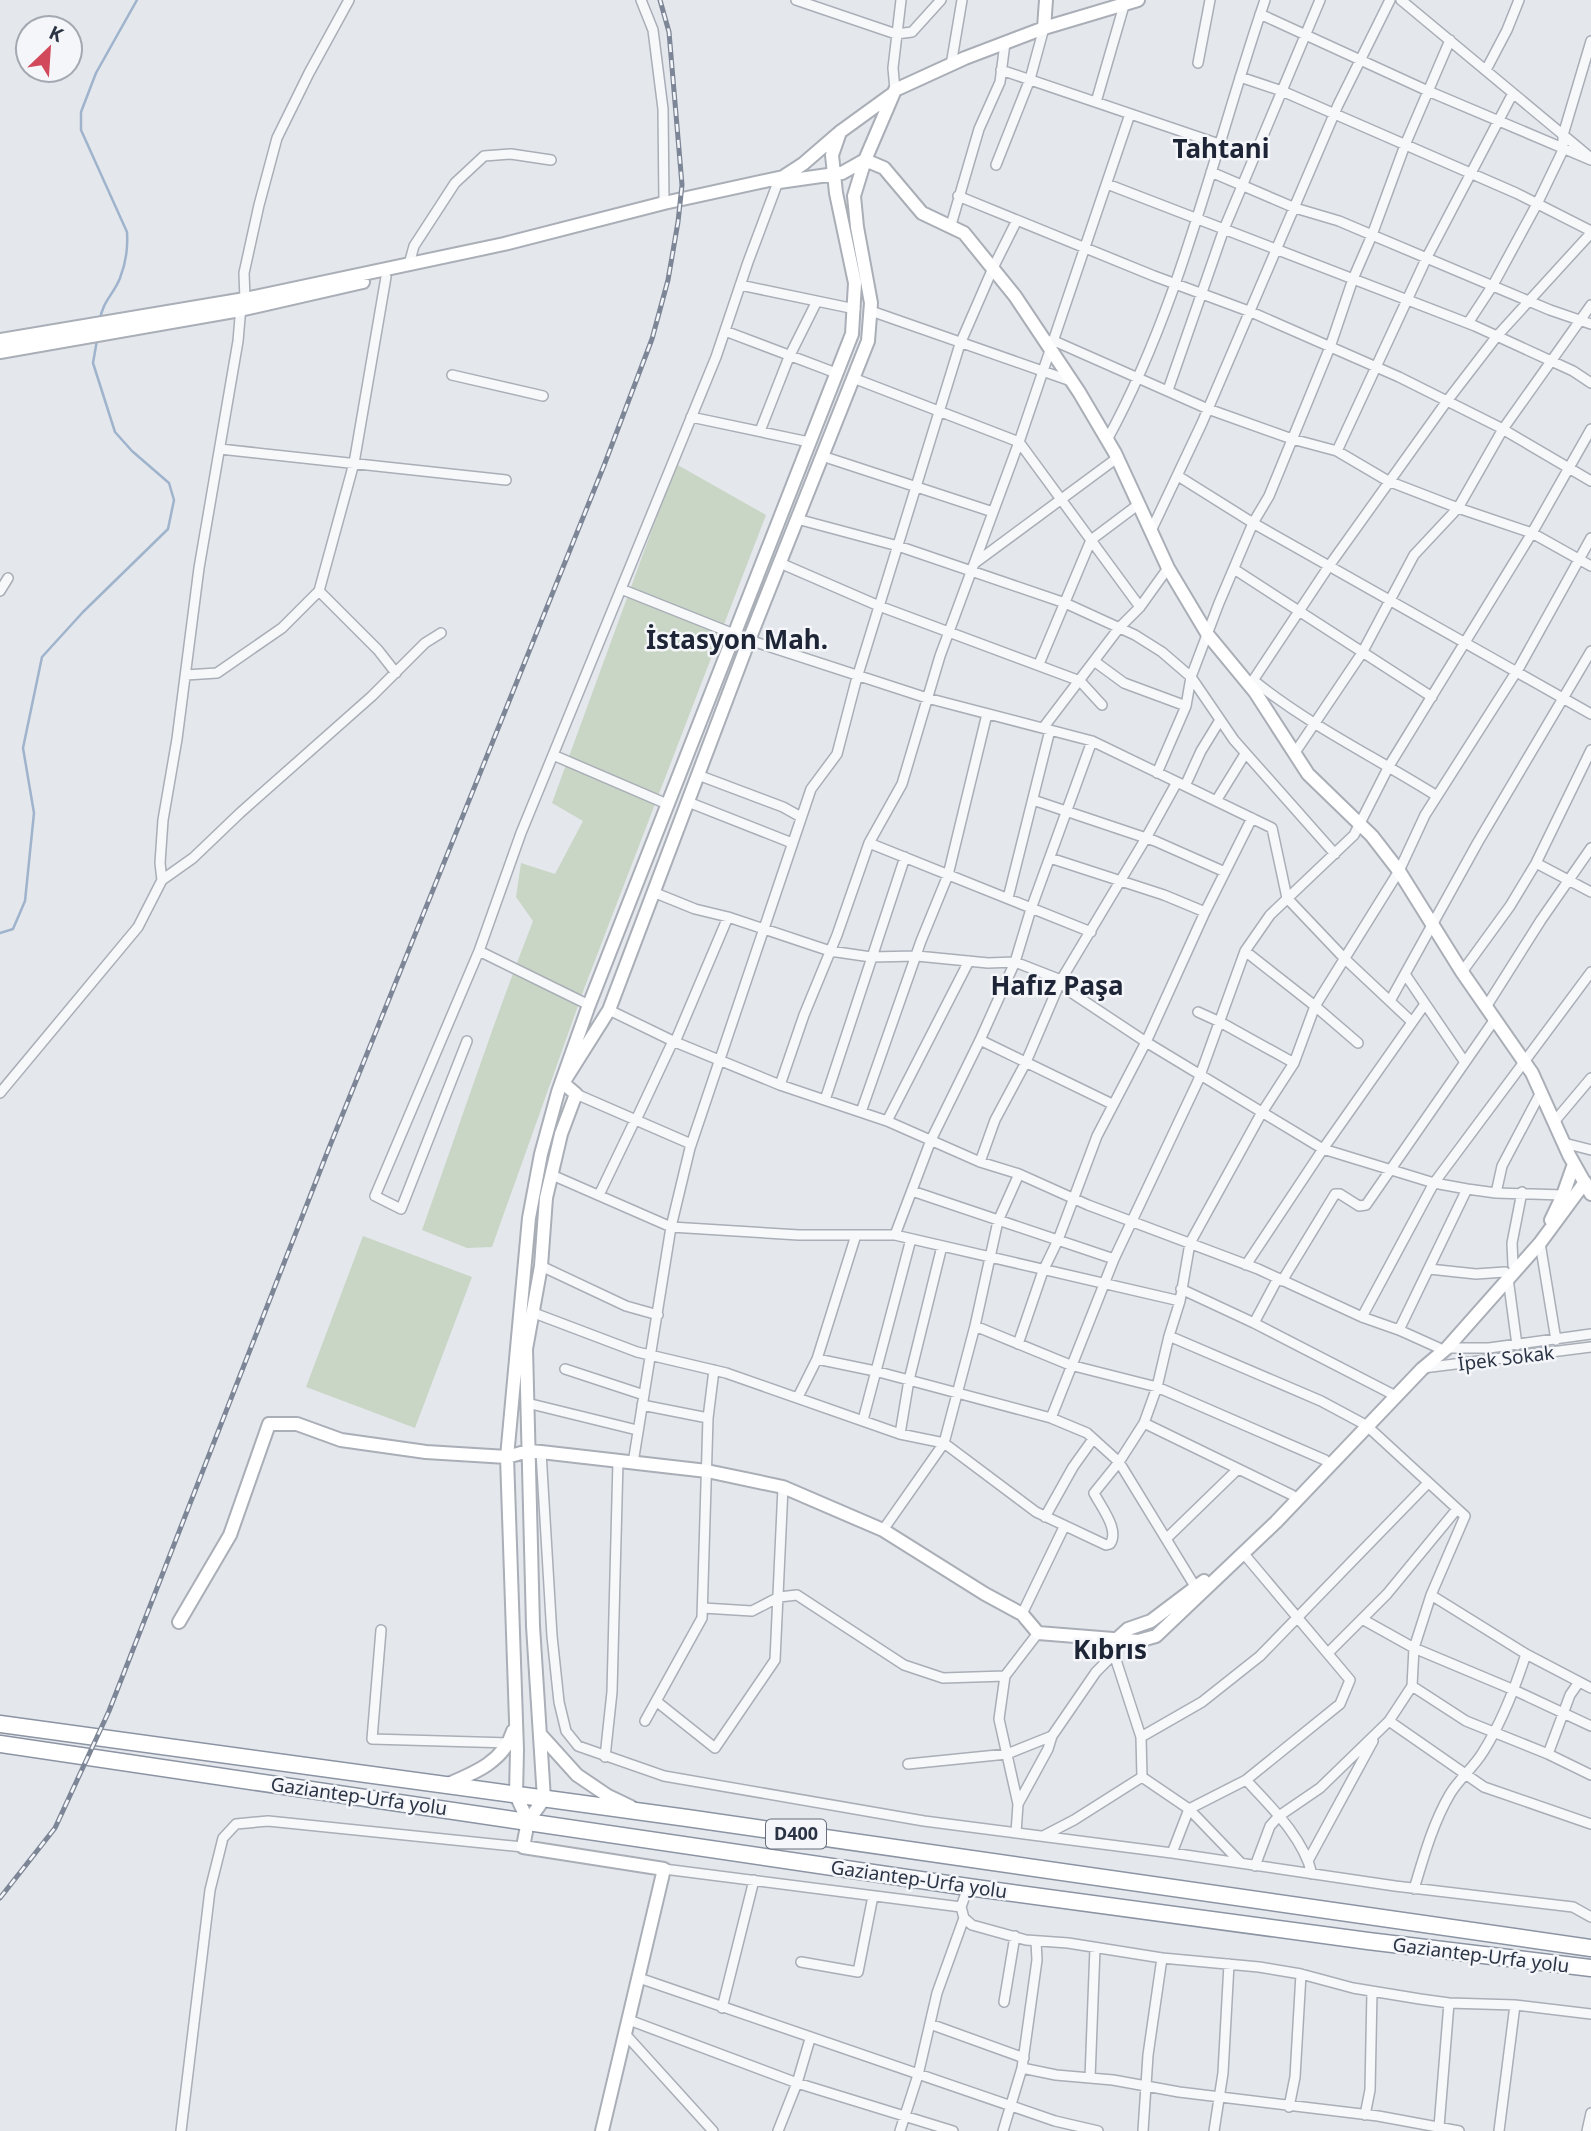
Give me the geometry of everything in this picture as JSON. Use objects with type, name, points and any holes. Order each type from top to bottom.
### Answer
[{"type":"highway","name":"Gaziantep-Urfa yolu","points":[[0,1724],[1591,1948]]},
{"type":"highway","name":"Gaziantep-Urfa yolu","points":[[0,1744],[968,1887],[1341,1938],[1591,1968]]},
{"type":"main road","points":[[1044,28],[1046,0]]},
{"type":"main road","points":[[242,305],[783,177],[895,91],[1005,43],[1129,1]]},
{"type":"main road","points":[[602,2131],[664,1869],[523,1847],[528,1821],[544,1800],[533,1626],[534,1451],[527,1403],[526,1349],[541,1266],[546,1198],[561,1134],[576,1094],[563,1083],[609,1010],[749,640],[868,341],[872,303],[857,227],[854,196],[865,160],[895,91]]},
{"type":"main road","points":[[528,1821],[516,1795],[507,1457],[529,1218],[541,1154],[558,1092],[589,1005],[852,334],[855,283],[833,174],[832,155],[840,132]]},
{"type":"main road","points":[[0,340],[67,335],[119,327],[386,277],[778,183],[842,173],[865,160]]},
{"type":"main road","points":[[865,160],[884,169],[922,213],[964,233],[1015,296],[1050,344],[1107,440],[1168,568],[1208,635],[1251,683],[1308,774],[1360,824],[1399,871],[1462,972],[1524,1060],[1588,1188],[1541,1243],[1509,1271]]},
{"type":"main road","points":[[0,352],[67,335]]},
{"type":"main road","points":[[179,1622],[230,1535],[269,1424],[297,1424],[341,1440],[426,1452],[507,1457],[534,1451],[708,1471],[783,1487],[883,1530],[1022,1614],[1038,1633],[1138,1641],[1156,1636],[1244,1554],[1365,1425],[1443,1348],[1552,1219],[1574,1164]]},
{"type":"main road","points":[[1116,1639],[1128,1629],[1151,1620],[1196,1588],[1233,1555],[1325,1460],[1365,1425],[1392,1394],[1443,1348]]},
{"type":"main road","points":[[443,1786],[482,1770],[510,1743],[516,1721]]},
{"type":"main road","points":[[540,1734],[578,1775],[608,1796],[640,1812]]},
{"type":"street","points":[[162,880],[160,863],[163,820],[186,675],[199,568],[238,341],[244,273],[258,205],[277,138],[309,72],[349,0]]},
{"type":"street","points":[[641,0],[653,30],[663,109],[664,203]]},
{"type":"street","points":[[796,0],[896,34],[912,32],[941,0]]},
{"type":"street","points":[[895,91],[893,68],[901,0]]},
{"type":"street","points":[[951,65],[962,0]]},
{"type":"street","points":[[1198,63],[1210,0]]},
{"type":"street","points":[[1107,440],[1149,353],[1196,218],[1265,0]]},
{"type":"street","points":[[1168,390],[1224,229],[1320,0]]},
{"type":"street","points":[[1151,531],[1209,409],[1334,115],[1390,0]]},
{"type":"street","points":[[1401,0],[1591,159]]},
{"type":"street","points":[[1486,70],[1519,0]]},
{"type":"street","points":[[1096,102],[1129,1]]},
{"type":"street","points":[[1260,14],[1428,91],[1563,150],[1591,159]]},
{"type":"street","points":[[996,165],[1030,79],[1044,28]]},
{"type":"street","points":[[1157,773],[1186,706],[1191,677],[1234,569],[1253,523],[1269,496],[1330,347],[1353,279],[1373,235],[1405,145],[1450,40]]},
{"type":"street","points":[[1468,323],[1493,285],[1563,150],[1563,135],[1591,41]]},
{"type":"street","points":[[951,225],[979,129],[1000,82],[1005,43]]},
{"type":"street","points":[[1001,70],[1219,144]]},
{"type":"street","points":[[1240,77],[1282,92],[1469,173],[1591,232],[1497,336],[1447,401],[1298,610],[1251,683],[1314,725],[1437,796]]},
{"type":"street","points":[[1579,82],[1591,84]]},
{"type":"street","points":[[1338,451],[1427,257],[1513,93]]},
{"type":"street","points":[[780,1085],[869,843],[902,784],[949,632],[1018,442],[1129,114]]},
{"type":"street","points":[[409,264],[414,246],[455,183],[484,156],[511,154],[551,160]]},
{"type":"street","points":[[1211,172],[1295,208],[1339,221],[1550,310],[1591,324]]},
{"type":"street","points":[[467,1041],[401,1209],[375,1196],[479,951],[520,833],[691,417],[778,183]]},
{"type":"street","points":[[1107,184],[1468,323],[1550,360],[1591,383]]},
{"type":"street","points":[[958,196],[1173,284],[1251,312],[1375,366],[1503,429],[1591,481]]},
{"type":"street","points":[[634,1463],[637,1430],[671,1227],[691,1144],[811,789],[837,754],[858,675],[960,344],[1017,220]]},
{"type":"street","points":[[186,675],[217,673],[282,628],[319,592],[354,463],[386,277]]},
{"type":"street","points":[[740,285],[855,309]]},
{"type":"street","points":[[760,431],[789,357],[817,301]]},
{"type":"street","points":[[1294,754],[1362,653],[1414,555],[1458,508],[1503,429],[1591,305]]},
{"type":"street","points":[[871,311],[1072,381]]},
{"type":"street","points":[[725,331],[836,373]]},
{"type":"street","points":[[1050,344],[1138,377],[1209,409],[1292,439],[1338,451],[1388,481],[1532,533],[1591,566]]},
{"type":"street","points":[[452,375],[543,396]]},
{"type":"street","points":[[853,378],[1018,442],[1140,607]]},
{"type":"street","points":[[691,417],[809,442]]},
{"type":"street","points":[[1051,1418],[1070,1365],[1131,1220],[1198,1081],[1245,951],[1270,915],[1354,835],[1389,766],[1532,533],[1591,429]]},
{"type":"street","points":[[220,449],[506,480]]},
{"type":"street","points":[[822,456],[993,512]]},
{"type":"street","points":[[972,568],[1117,458]]},
{"type":"street","points":[[1178,476],[1253,523],[1591,714]]},
{"type":"street","points":[[1039,664],[1091,540],[1139,504]]},
{"type":"street","points":[[797,519],[972,568],[1065,603],[1162,652],[1191,677],[1245,754],[1335,854]]},
{"type":"street","points":[[534,1313],[650,1356],[714,1370],[900,1434],[944,1443],[1045,1517],[1106,1545],[1110,1544],[1114,1539],[1114,1531],[1094,1493],[1119,1462],[1144,1423],[1181,1301],[1190,1243],[1261,1114],[1294,1063],[1315,1006],[1399,871],[1425,815],[1517,671],[1591,538]]},
{"type":"street","points":[[780,563],[879,606],[1080,681],[1102,705]]},
{"type":"street","points":[[1008,898],[1033,800],[1047,729],[1094,661],[1119,628],[1140,607],[1168,568]]},
{"type":"street","points":[[1234,569],[1432,697]]},
{"type":"street","points":[[0,591],[8,578]]},
{"type":"street","points":[[621,589],[749,640],[927,698],[1092,741],[1272,828],[1287,898],[1345,959],[1411,1021]]},
{"type":"street","points":[[319,592],[378,650],[396,673]]},
{"type":"street","points":[[0,1093],[138,927],[162,880],[193,858],[396,673],[425,643],[440,633]]},
{"type":"street","points":[[1390,1001],[1591,650]]},
{"type":"street","points":[[1094,661],[1124,683],[1186,706]]},
{"type":"street","points":[[861,1112],[948,875],[987,714]]},
{"type":"street","points":[[980,1162],[995,1120],[1026,1062],[1060,980],[1220,720]]},
{"type":"street","points":[[895,1235],[931,1140],[980,1040],[1014,962],[1092,741]]},
{"type":"street","points":[[1462,972],[1510,906],[1536,863],[1591,750]]},
{"type":"street","points":[[1216,801],[1245,754]]},
{"type":"street","points":[[552,755],[667,804]]},
{"type":"street","points":[[698,775],[783,807],[801,817]]},
{"type":"street","points":[[1033,800],[1146,838],[1225,872]]},
{"type":"street","points":[[688,802],[792,843]]},
{"type":"street","points":[[1018,1344],[1043,1270],[1075,1198],[1097,1136],[1146,1042],[1205,912],[1252,818]]},
{"type":"street","points":[[869,843],[1091,932]]},
{"type":"street","points":[[1486,1007],[1591,848]]},
{"type":"street","points":[[825,1100],[905,857]]},
{"type":"street","points":[[1050,858],[1120,883],[1164,895],[1205,912]]},
{"type":"street","points":[[1536,863],[1591,892]]},
{"type":"street","points":[[653,892],[695,909],[728,917],[830,951],[871,957],[917,956],[988,963],[1014,962],[1060,980],[1069,992],[1146,1042],[1322,1149],[1434,1183],[1496,1193],[1563,1195]]},
{"type":"street","points":[[599,1195],[674,1041],[728,917]]},
{"type":"street","points":[[479,951],[589,1005]]},
{"type":"street","points":[[1245,951],[1358,1043]]},
{"type":"street","points":[[887,1121],[969,961]]},
{"type":"street","points":[[1362,1317],[1434,1183],[1591,972]]},
{"type":"street","points":[[1405,974],[1464,1061]]},
{"type":"street","points":[[1246,1265],[1322,1149],[1425,1004]]},
{"type":"street","points":[[609,1010],[674,1041],[780,1085],[887,1121],[980,1162],[1019,1174],[1088,1205],[1246,1265],[1362,1317],[1443,1348],[1489,1348],[1591,1335]]},
{"type":"street","points":[[1198,1012],[1294,1063]]},
{"type":"street","points":[[1254,1323],[1333,1195],[1340,1194],[1362,1207],[1366,1205],[1494,1019]]},
{"type":"street","points":[[980,1040],[1112,1104]]},
{"type":"street","points":[[1554,1122],[1591,1079]]},
{"type":"street","points":[[1496,1193],[1502,1166],[1541,1092]]},
{"type":"street","points":[[576,1094],[691,1144]]},
{"type":"street","points":[[1564,1143],[1591,1150]]},
{"type":"street","points":[[883,1530],[944,1443],[975,1326],[998,1221],[1019,1174]]},
{"type":"street","points":[[552,1175],[671,1227],[799,1235],[895,1235],[1181,1301]]},
{"type":"street","points":[[1399,1330],[1467,1189]]},
{"type":"street","points":[[912,1191],[1114,1259]]},
{"type":"street","points":[[1517,1345],[1509,1271],[1522,1192]]},
{"type":"street","points":[[798,1397],[817,1359],[856,1235]]},
{"type":"street","points":[[863,1420],[911,1239]]},
{"type":"street","points":[[1541,1243],[1556,1340]]},
{"type":"street","points":[[900,1434],[909,1380],[942,1246]]},
{"type":"street","points":[[541,1266],[626,1306],[658,1315]]},
{"type":"street","points":[[1429,1269],[1476,1274],[1509,1271]]},
{"type":"street","points":[[1181,1289],[1392,1394]]},
{"type":"street","points":[[975,1326],[1070,1365],[1157,1387],[1325,1460]]},
{"type":"street","points":[[1169,1336],[1321,1401],[1365,1425],[1465,1516],[1431,1595],[1413,1648],[1412,1686],[1389,1721],[1320,1788],[1279,1816],[1270,1826],[1255,1866]]},
{"type":"street","name":"İpek Sokak","points":[[1422,1368],[1591,1347]]},
{"type":"street","points":[[817,1359],[875,1371],[1051,1418],[1087,1433],[1119,1462],[1196,1588]]},
{"type":"street","points":[[565,1369],[644,1395]]},
{"type":"street","points":[[645,1721],[702,1618],[708,1418],[714,1370]]},
{"type":"street","points":[[527,1403],[637,1430]]},
{"type":"street","points":[[642,1405],[708,1418]]},
{"type":"street","points":[[1144,1423],[1292,1495]]},
{"type":"street","points":[[1045,1517],[1073,1467],[1093,1439]]},
{"type":"street","points":[[534,1451],[559,1702],[566,1731],[578,1746],[664,1776],[923,1821],[1172,1853],[1414,1889],[1573,1908],[1591,1916]]},
{"type":"street","points":[[605,1757],[612,1692],[618,1461]]},
{"type":"street","points":[[1166,1539],[1238,1469]]},
{"type":"street","points":[[1141,1737],[1202,1702],[1260,1656],[1428,1483]]},
{"type":"street","points":[[656,1701],[715,1748],[775,1660],[783,1487]]},
{"type":"street","points":[[1328,1653],[1387,1594],[1457,1509]]},
{"type":"street","points":[[1022,1614],[1064,1527]]},
{"type":"street","points":[[1172,1853],[1189,1809],[1246,1780],[1340,1704],[1350,1679],[1244,1554]]},
{"type":"street","points":[[703,1608],[752,1611],[779,1597],[797,1595],[904,1665],[943,1678],[1005,1676]]},
{"type":"street","points":[[1431,1595],[1526,1654],[1591,1688]]},
{"type":"street","points":[[1362,1619],[1413,1648],[1591,1726]]},
{"type":"street","points":[[381,1630],[372,1739],[510,1743]]},
{"type":"street","points":[[1016,1833],[1018,1804],[999,1718],[1005,1676],[1038,1633]]},
{"type":"street","points":[[1116,1639],[1114,1654],[1141,1737],[1142,1777]]},
{"type":"street","points":[[1018,1804],[1048,1749],[1052,1736],[1096,1672],[1114,1654]]},
{"type":"street","points":[[1414,1889],[1432,1832],[1451,1792],[1482,1754],[1494,1733],[1514,1690],[1526,1654]]},
{"type":"street","points":[[1548,1754],[1562,1713],[1579,1682]]},
{"type":"street","points":[[1412,1686],[1466,1721],[1591,1774]]},
{"type":"street","points":[[1389,1721],[1483,1787],[1591,1824]]},
{"type":"street","points":[[1309,1860],[1377,1732]]},
{"type":"street","points":[[908,1764],[1007,1754],[1052,1736]]},
{"type":"street","points":[[1142,1777],[1189,1809],[1241,1863]]},
{"type":"street","points":[[1043,1836],[1074,1820],[1142,1777]]},
{"type":"street","points":[[1246,1780],[1279,1816],[1309,1860],[1312,1874]]},
{"type":"street","points":[[181,2131],[210,1891],[223,1838],[236,1824],[268,1821],[523,1847]]},
{"type":"street","points":[[664,1869],[961,1907]]},
{"type":"street","points":[[722,2008],[754,1880]]},
{"type":"street","points":[[968,1887],[961,1907],[964,1918],[972,1925],[1036,1941],[1301,1974],[1373,1992],[1449,2003],[1515,2005],[1591,2014]]},
{"type":"street","points":[[802,1962],[858,1972],[873,1896]]},
{"type":"street","points":[[900,2131],[918,2075],[937,1993],[964,1918]]},
{"type":"street","points":[[1004,2002],[1015,1936]]},
{"type":"street","points":[[1003,2131],[1023,2063],[1037,1960],[1036,1941]]},
{"type":"street","points":[[1090,2078],[1095,1948]]},
{"type":"street","points":[[1143,2131],[1145,2086],[1162,1958]]},
{"type":"street","points":[[1214,2131],[1220,2098],[1229,1964]]},
{"type":"street","points":[[1289,2107],[1295,2077],[1301,1974]]},
{"type":"street","points":[[639,1978],[810,2039],[1011,2104],[1054,2126],[1098,2131]]},
{"type":"street","points":[[1366,2115],[1370,2090],[1373,1992]]},
{"type":"street","points":[[1439,2127],[1449,2003]]},
{"type":"street","points":[[1499,2131],[1515,2005]]},
{"type":"street","points":[[629,2020],[797,2083],[953,2131]]},
{"type":"street","points":[[930,2024],[1056,2075],[1366,2115],[1459,2131]]},
{"type":"street","points":[[625,2035],[713,2131]]},
{"type":"street","points":[[778,2131],[797,2083],[810,2039]]},
{"type":"street","points":[[1587,2131],[1591,2113]]},
{"type":"green space","points":[[676,464],[766,515],[584,989],[492,1247],[467,1248],[422,1230],[533,921],[516,897],[521,863],[555,874],[583,821],[552,803]]},
{"type":"green space","points":[[363,1236],[472,1277],[415,1428],[306,1387]]},
{"type":"waterway","points":[[100,320],[103,308],[122,272],[127,232],[81,130],[81,112],[96,73],[137,0]]},
{"type":"waterway","points":[[0,933],[13,929],[25,901],[34,813],[23,748],[42,657],[83,612],[168,529],[174,500],[169,483],[132,451],[115,432],[93,363],[97,340]]},
{"type":"railway","points":[[0,1898],[55,1828],[109,1711],[327,1153],[605,463],[652,339],[668,280],[682,185],[669,32],[660,0]]},
{"type":"district","name":"Tahtani","points":[[1221,149]]},
{"type":"district","name":"İstasyon Mah.","points":[[737,640]]},
{"type":"district","name":"Hafız Paşa","points":[[1057,986]]},
{"type":"district","name":"Kıbrıs","points":[[1110,1650]]}]
